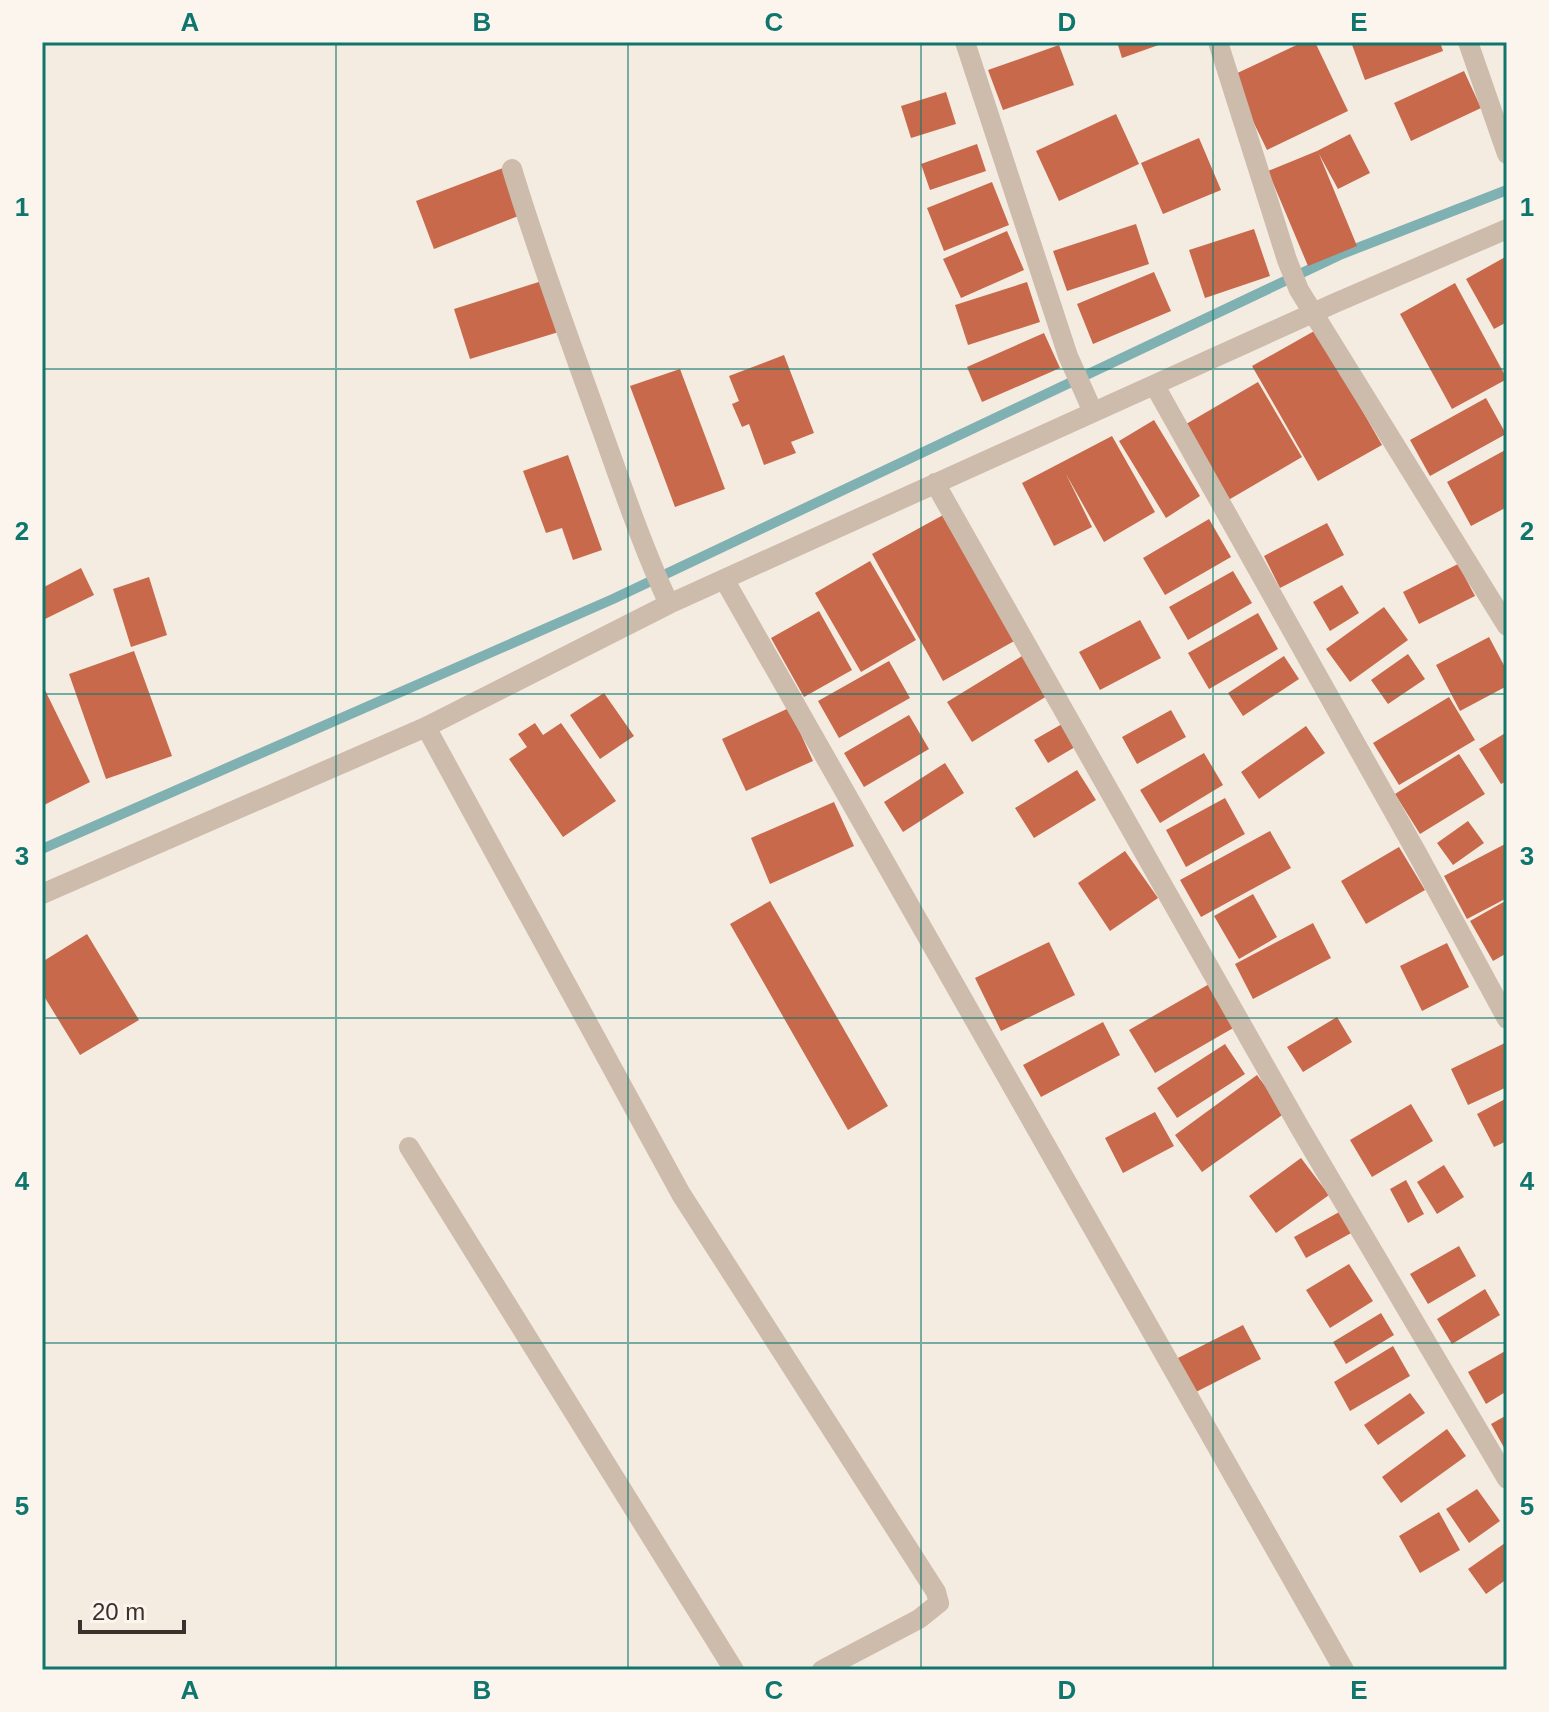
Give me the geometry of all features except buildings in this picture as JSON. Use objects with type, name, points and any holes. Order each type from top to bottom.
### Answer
[{"type":"street","points":[[965,42],[1068,356],[1089,402]]},
{"type":"street","points":[[1218,42],[1299,290],[1507,626]]},
{"type":"street","points":[[1468,42],[1507,154]]},
{"type":"street","points":[[512,169],[534,239],[662,587]]},
{"type":"street","points":[[42,894],[426,727],[662,587],[724,579],[935,483],[1089,402],[1155,386],[1312,313],[1507,229]]},
{"type":"street","points":[[1155,386],[1507,1019]]},
{"type":"street","points":[[935,483],[1300,1128],[1507,1479]]},
{"type":"street","points":[[724,579],[1344,1670]]},
{"type":"street","points":[[426,727],[681,1194],[936,1592],[939,1603],[919,1619],[822,1670]]},
{"type":"street","points":[[409,1147],[734,1670]]},
{"type":"waterway","points":[[42,849],[613,599],[1342,254],[1507,190]]}]
